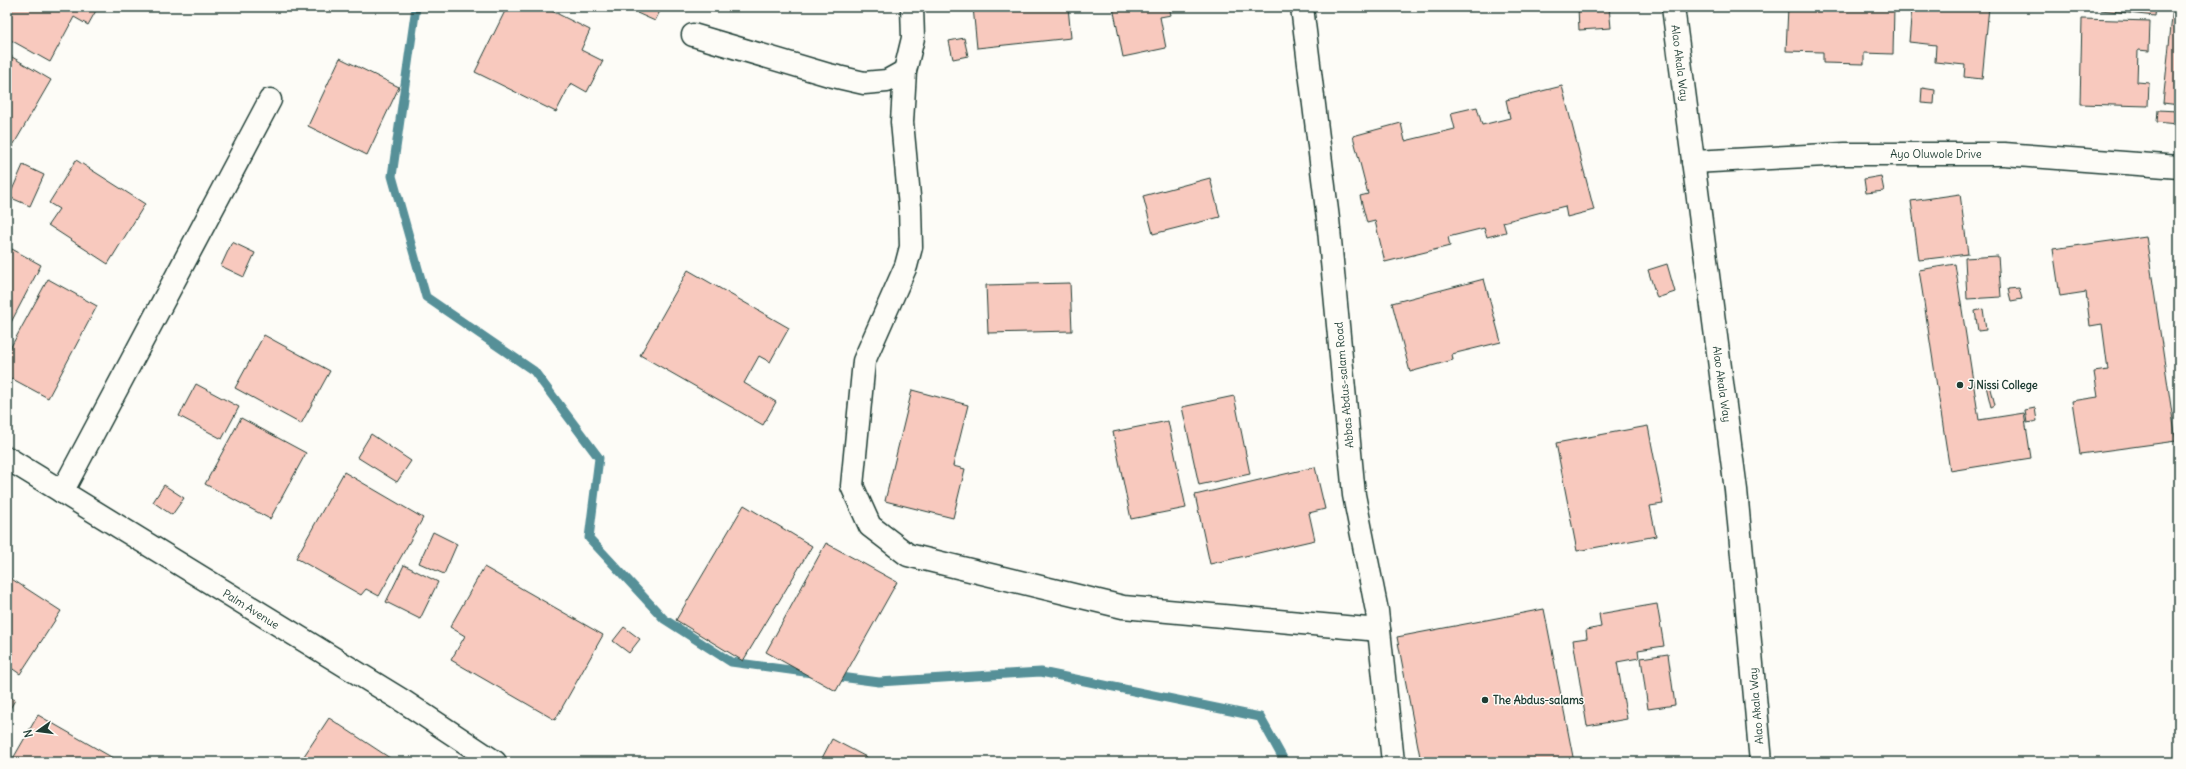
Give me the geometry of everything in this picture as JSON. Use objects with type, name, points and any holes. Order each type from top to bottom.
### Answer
[{"type":"street","points":[[912,7],[912,38],[905,72],[902,122],[910,208],[911,248],[906,266],[864,362],[852,486],[870,526],[908,555],[1123,607],[1379,630]]},
{"type":"street","name":"Abbas Abdus-salam Road","points":[[1302,7],[1328,220],[1354,495],[1379,630],[1393,762]]},
{"type":"street","name":"Alao Akala Way","points":[[1673,7],[1736,490],[1761,762]]},
{"type":"street","points":[[693,35],[829,75],[864,83],[887,81],[905,72]]},
{"type":"street","points":[[62,492],[270,100]]},
{"type":"street","name":"Ayo Oluwole Drive","points":[[1693,162],[1845,154],[2004,154],[2179,167]]},
{"type":"street","name":"Palm Avenue","points":[[7,458],[404,701],[495,762]]},
{"type":"building","points":[[7,7],[98,7],[88,25],[74,17],[50,62],[7,38]]},
{"type":"building","points":[[507,7],[544,7],[590,30],[581,50],[603,61],[587,92],[571,83],[556,112],[475,72]]},
{"type":"building","points":[[622,7],[637,7],[633,13]]},
{"type":"building","points":[[640,7],[662,7],[655,21],[637,13]]},
{"type":"building","points":[[973,7],[1068,7],[1071,38],[977,48]]},
{"type":"building","points":[[1113,7],[1169,7],[1171,15],[1160,17],[1166,48],[1123,57]]},
{"type":"building","points":[[1578,7],[1609,7],[1611,28],[1579,30]]},
{"type":"building","points":[[1788,7],[1894,7],[1893,54],[1864,53],[1864,64],[1823,63],[1823,52],[1786,51]]},
{"type":"building","points":[[1912,7],[1989,7],[1982,79],[1964,77],[1965,65],[1935,62],[1936,45],[1909,42]]},
{"type":"building","points":[[2101,7],[2156,7],[2155,16],[2101,10]]},
{"type":"building","points":[[2173,7],[2179,7],[2179,105],[2163,103]]},
{"type":"building","points":[[2082,19],[2150,21],[2149,51],[2138,50],[2137,82],[2149,83],[2148,106],[2080,104]]},
{"type":"building","points":[[964,38],[968,56],[953,59],[949,41]]},
{"type":"building","points":[[7,54],[51,80],[7,156]]},
{"type":"building","points":[[340,58],[399,87],[367,155],[308,126]]},
{"type":"building","points":[[1562,86],[1594,210],[1567,217],[1565,206],[1503,222],[1506,232],[1487,237],[1484,228],[1448,237],[1450,246],[1385,262],[1375,221],[1367,223],[1360,196],[1368,194],[1353,136],[1401,123],[1405,141],[1455,129],[1451,113],[1477,107],[1482,125],[1510,118],[1506,100]]},
{"type":"building","points":[[1922,88],[1935,90],[1934,104],[1921,103]]},
{"type":"building","points":[[2158,110],[2177,111],[2176,124],[2157,122]]},
{"type":"building","points":[[76,160],[145,204],[108,264],[48,225],[59,209],[49,203]]},
{"type":"building","points":[[23,165],[44,175],[30,206],[9,197]]},
{"type":"building","points":[[1881,176],[1884,191],[1866,193],[1864,179]]},
{"type":"building","points":[[1210,178],[1220,217],[1153,234],[1143,196]]},
{"type":"building","points":[[1960,194],[1968,254],[1919,260],[1911,201]]},
{"type":"building","points":[[2146,236],[2176,441],[2080,454],[2072,401],[2098,397],[2094,372],[2108,370],[2102,324],[2090,326],[2086,292],[2060,296],[2053,249]]},
{"type":"building","points":[[232,242],[255,253],[244,277],[221,266]]},
{"type":"building","points":[[12,249],[41,265],[7,330],[7,258]]},
{"type":"building","points":[[1998,256],[2001,297],[1967,299],[1965,258]]},
{"type":"building","points":[[1667,264],[1675,292],[1657,298],[1648,270]]},
{"type":"building","points":[[1955,264],[1979,420],[2024,413],[2031,458],[1950,471],[1919,270]]},
{"type":"building","points":[[688,270],[789,328],[770,362],[759,356],[744,383],[776,402],[763,425],[640,355]]},
{"type":"building","points":[[48,279],[97,306],[48,398],[7,376],[7,354]]},
{"type":"building","points":[[1484,279],[1501,342],[1452,354],[1453,360],[1410,372],[1392,303]]},
{"type":"building","points":[[1070,283],[1072,331],[988,333],[986,285]]},
{"type":"building","points":[[2019,288],[2022,299],[2011,301],[2008,289]]},
{"type":"building","points":[[1983,309],[1986,330],[1978,331],[1975,311]]},
{"type":"building","points":[[264,335],[330,371],[301,424],[235,388]]},
{"type":"building","points":[[196,384],[239,407],[222,439],[179,416]]},
{"type":"building","points":[[1990,385],[1995,405],[1991,407],[1986,386]]},
{"type":"building","points":[[912,390],[968,405],[953,466],[965,469],[953,518],[885,501]]},
{"type":"building","points":[[1234,396],[1250,474],[1199,485],[1182,407]]},
{"type":"building","points":[[2035,408],[2037,421],[2027,423],[2025,410]]},
{"type":"building","points":[[241,418],[306,453],[270,519],[205,484]]},
{"type":"building","points":[[1168,421],[1186,508],[1131,519],[1113,432]]},
{"type":"building","points":[[1648,426],[1663,504],[1650,506],[1656,536],[1577,551],[1556,443]]},
{"type":"building","points":[[371,434],[411,461],[397,482],[357,457]]},
{"type":"building","points":[[1315,467],[1325,509],[1309,513],[1315,540],[1210,564],[1195,495]]},
{"type":"building","points":[[344,472],[423,518],[379,596],[366,589],[361,595],[296,558]]},
{"type":"building","points":[[164,485],[184,498],[172,515],[153,502]]},
{"type":"building","points":[[744,505],[812,546],[743,661],[676,620]]},
{"type":"building","points":[[433,532],[457,544],[444,574],[419,563]]},
{"type":"building","points":[[826,543],[897,582],[836,691],[766,652]]},
{"type":"building","points":[[404,565],[438,582],[420,619],[386,602]]},
{"type":"building","points":[[484,567],[603,635],[555,720],[451,660],[465,636],[450,627]]},
{"type":"building","points":[[7,576],[61,611],[20,674],[7,665]]},
{"type":"building","points":[[1657,604],[1664,646],[1638,650],[1639,658],[1617,662],[1627,719],[1587,726],[1573,640],[1587,638],[1586,630],[1601,627],[1599,614]]},
{"type":"building","name":"The Abdus-salams","points":[[1544,609],[1574,762],[1421,762],[1397,637]]},
{"type":"building","points":[[624,627],[640,639],[629,653],[613,641]]},
{"type":"building","points":[[1668,654],[1675,705],[1648,709],[1641,658]]},
{"type":"building","points":[[7,695],[15,700],[7,714]]},
{"type":"building","points":[[38,715],[120,762],[11,762]]},
{"type":"building","points":[[329,718],[396,762],[300,762]]},
{"type":"building","points":[[832,739],[872,760],[871,762],[820,762]]},
{"type":"waterway","points":[[416,7],[392,176],[426,297],[534,371],[599,458],[589,538],[664,619],[731,662],[812,673]]},
{"type":"waterway","points":[[833,676],[879,682],[1041,672],[1260,717],[1285,762]]},
{"type":"place","name":"J Nissi College","points":[[1960,385]]},
{"type":"place","name":"The Abdus-salams","points":[[1485,700]]}]
